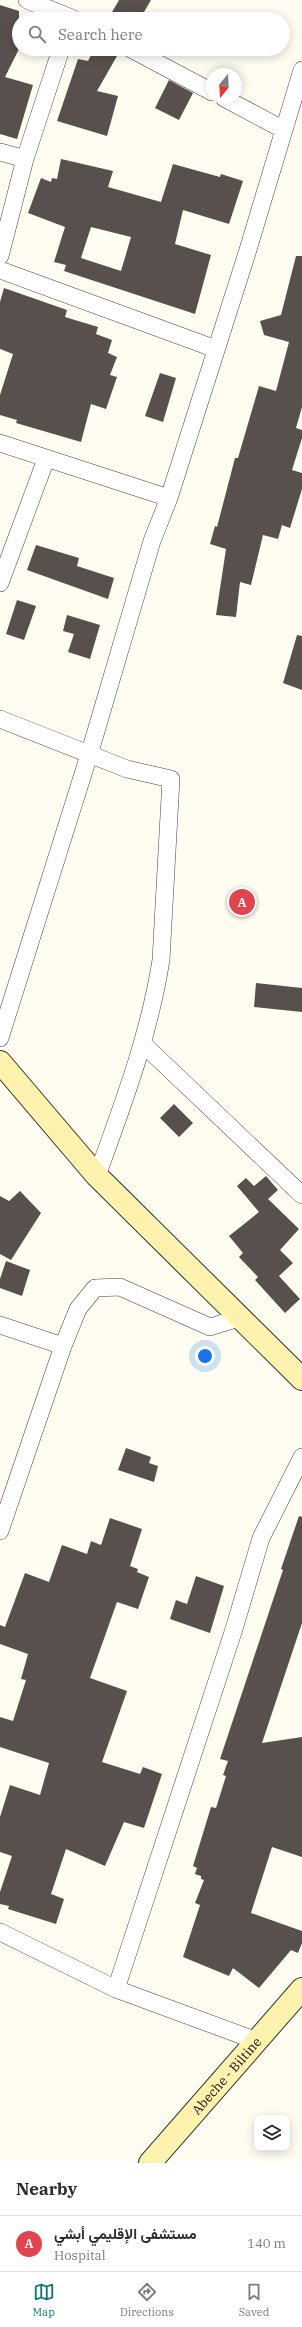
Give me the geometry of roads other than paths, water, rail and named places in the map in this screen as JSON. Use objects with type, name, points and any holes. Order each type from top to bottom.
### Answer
[{"type":"street","points":[[27,0],[58,5],[66,12]]},
{"type":"street","points":[[0,256],[25,159],[59,56]]},
{"type":"street","points":[[144,56],[206,89]]},
{"type":"street","points":[[0,1038],[89,755],[152,541],[169,498],[247,253],[302,70]]},
{"type":"street","points":[[235,104],[284,130]]},
{"type":"street","points":[[0,152],[25,159]]},
{"type":"street","points":[[0,270],[216,349]]},
{"type":"street","points":[[0,443],[169,498]]},
{"type":"street","points":[[0,584],[46,459]]},
{"type":"street","points":[[0,719],[127,769],[171,779],[161,960],[144,1044],[98,1176]]},
{"type":"street","points":[[144,1044],[302,1195]]},
{"type":"street","points":[[0,1062],[98,1176],[302,1379]]},
{"type":"street","points":[[0,1531],[63,1346],[78,1309],[95,1288],[120,1287],[210,1327],[239,1318]]},
{"type":"street","points":[[0,1325],[63,1346]]},
{"type":"street","points":[[116,1989],[234,1629],[261,1538],[302,1458]]},
{"type":"street","points":[[0,1932],[116,1989],[257,2041]]},
{"type":"street","name":"Abeche - Biltine","points":[[150,2163],[302,1989]]},
{"type":"place","name":"مستشفى الإقليمي أبشي","points":[[242,902]]}]
